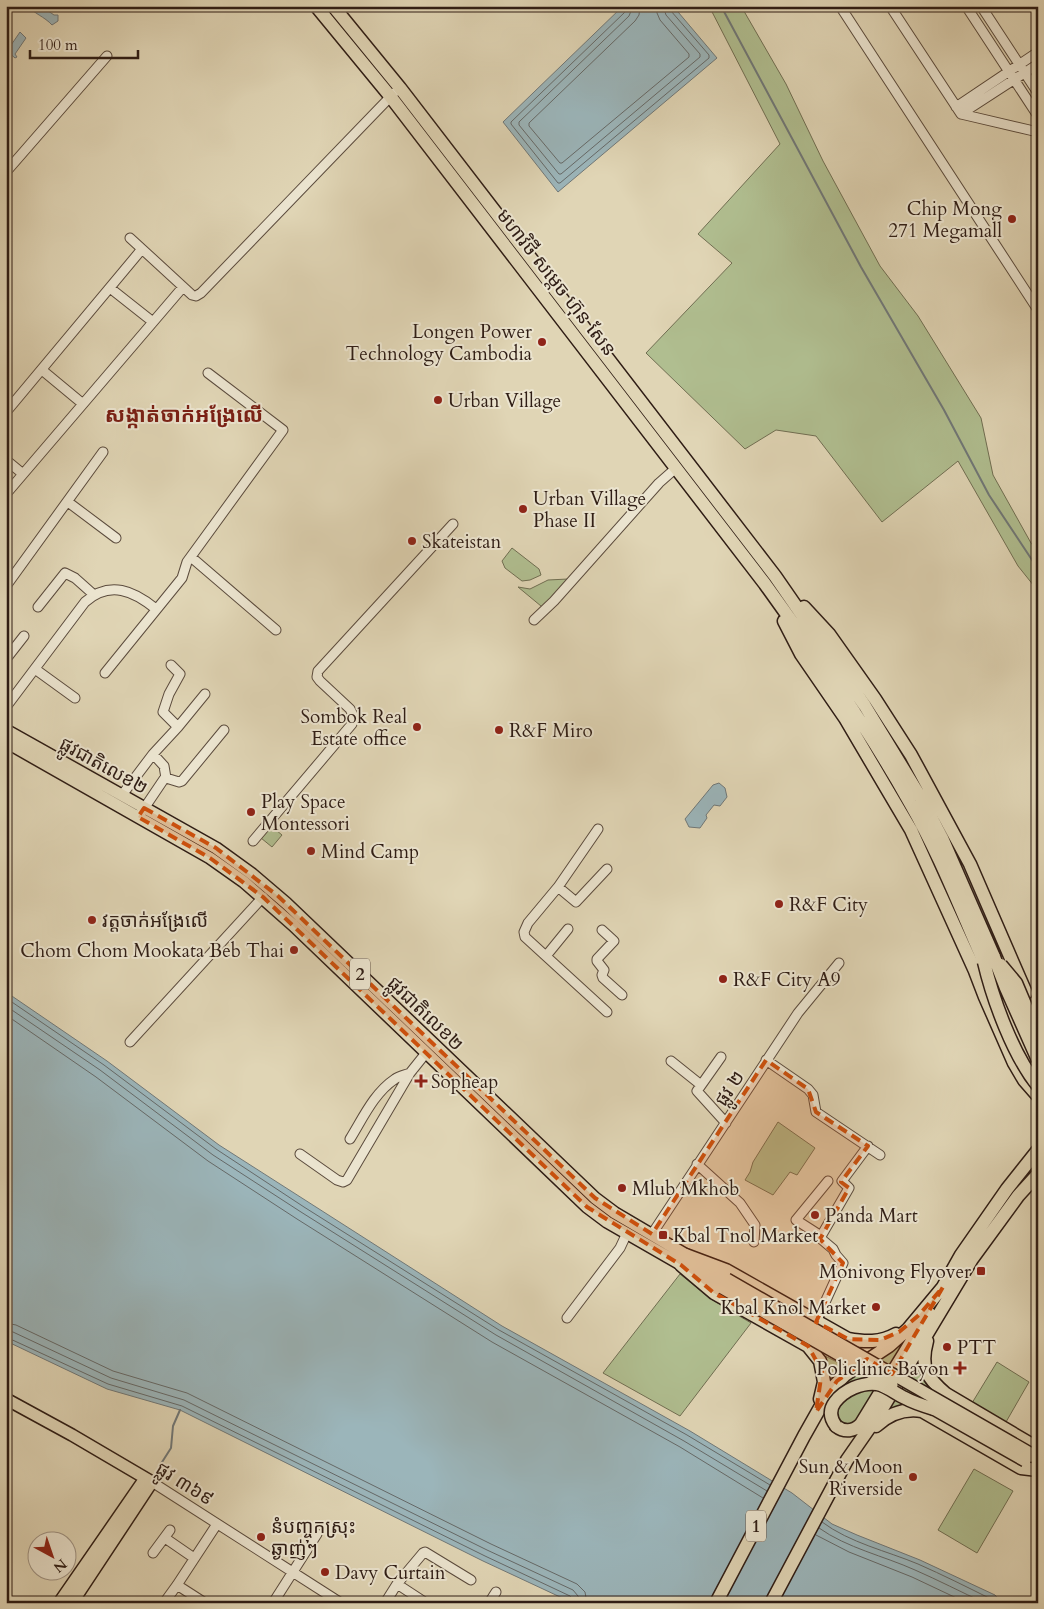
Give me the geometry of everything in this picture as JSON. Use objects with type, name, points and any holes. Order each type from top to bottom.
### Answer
[{"type":"highway","name":"មហាវិថី សម្តេច ហ៊ុន សែន","points":[[316,6],[390,96],[676,468],[770,580]]},
{"type":"highway","name":"មហាវិថី សម្តេច ហ៊ុន សែន","points":[[334,6],[400,88],[770,580]]},
{"type":"highway","points":[[770,580],[832,668],[890,768],[942,838]]},
{"type":"highway","points":[[770,580],[801,654],[832,668],[910,755],[993,961],[1038,1060]]},
{"type":"highway","points":[[832,668],[845,718],[904,817],[920,849],[1011,986],[1038,1048]]},
{"type":"highway","points":[[993,961],[1038,1020]]},
{"type":"highway","points":[[993,961],[1016,983],[1038,1035]]},
{"type":"highway","points":[[993,961],[999,990],[1027,1055],[1038,1074]]},
{"type":"highway","points":[[993,961],[992,994],[1020,1059],[1038,1086]]},
{"type":"highway","points":[[993,961],[985,997],[1014,1063],[1024,1080],[1038,1096]]},
{"type":"highway","name":"1","points":[[770,1603],[840,1472],[879,1414],[930,1329],[966,1248],[1007,1189],[1038,1150]]},
{"type":"highway","points":[[932,1413],[906,1399],[883,1386],[869,1384],[847,1391],[835,1402],[832,1407],[831,1416],[836,1426],[847,1431],[856,1429],[861,1424],[930,1312],[949,1285],[972,1260],[1016,1194],[1038,1165]]},
{"type":"highway","points":[[1016,1194],[1038,1174]]},
{"type":"highway","name":"1","points":[[716,1603],[816,1412],[837,1381],[899,1338],[949,1285],[977,1262],[1022,1201],[1038,1184]]},
{"type":"highway","points":[[683,1260],[726,1270],[848,1339],[871,1342],[880,1340],[894,1335],[919,1315]]},
{"type":"highway","points":[[683,1260],[714,1293],[808,1346],[815,1353],[820,1361],[824,1382],[816,1412]]},
{"type":"highway","points":[[930,1329],[924,1351],[925,1371],[930,1379],[946,1394],[1034,1446],[1033,1456]]},
{"type":"highway","points":[[946,1394],[930,1389],[926,1390],[920,1396],[921,1406],[1021,1468],[1038,1470]]},
{"type":"highway","points":[[861,1440],[891,1414],[915,1410],[932,1413]]},
{"type":"main road","name":"ផ្លូវជាតិលេខ២","points":[[6,730],[122,795],[141,813],[210,858],[297,922]]},
{"type":"main road","name":"ផ្លូវជាតិលេខ២","points":[[6,742],[141,813],[202,840],[235,862],[270,889],[297,922],[385,1006],[595,1198],[615,1213],[652,1234],[683,1260]]},
{"type":"main road","name":"ផ្លូវជាតិលេខ២","points":[[385,1006],[426,1053],[587,1207],[607,1222],[683,1260]]},
{"type":"main road","name":"2","points":[[683,1260],[1033,1456],[1038,1466]]},
{"type":"main road","name":"2","points":[[725,1284],[932,1413],[1033,1456]]},
{"type":"main road","name":"ផ្លូវ ៣៦៩","points":[[6,1399],[148,1480]]},
{"type":"main road","points":[[59,1603],[148,1480]]},
{"type":"main road","points":[[72,1603],[148,1480]]},
{"type":"street","points":[[840,6],[1038,310]]},
{"type":"street","points":[[890,6],[959,110],[1038,132]]},
{"type":"street","points":[[966,6],[1038,116]]},
{"type":"street","points":[[981,6],[1038,93]]},
{"type":"street","points":[[959,110],[1014,80],[1021,69],[1038,52]]},
{"type":"street","points":[[6,172],[107,56]]},
{"type":"street","points":[[959,110],[1008,72],[1038,64]]},
{"type":"street","points":[[130,238],[183,288],[192,295],[201,294],[390,96],[400,88]]},
{"type":"street","points":[[6,412],[142,250]]},
{"type":"street","points":[[110,288],[153,322]]},
{"type":"street","points":[[6,494],[183,288]]},
{"type":"street","points":[[42,370],[83,404]]},
{"type":"street","points":[[105,673],[182,578],[187,562],[283,430],[208,374]]},
{"type":"street","points":[[6,586],[103,452]]},
{"type":"street","points":[[6,460],[23,474]]},
{"type":"street","points":[[534,620],[554,601],[659,483],[676,468]]},
{"type":"street","points":[[68,502],[116,538]]},
{"type":"street","points":[[253,841],[352,724],[350,709],[320,681],[317,677],[318,671],[453,524]]},
{"type":"street","points":[[191,557],[276,630]]},
{"type":"street","points":[[38,607],[65,573],[75,578],[93,594]]},
{"type":"street","points":[[6,707],[93,594],[115,590],[131,592],[156,609]]},
{"type":"street","points":[[6,659],[24,636]]},
{"type":"street","points":[[171,665],[180,674],[162,711],[178,727]]},
{"type":"street","points":[[35,669],[75,698]]},
{"type":"street","points":[[122,795],[153,754],[205,694]]},
{"type":"street","points":[[166,778],[179,782],[182,781],[224,730]]},
{"type":"street","points":[[141,813],[166,778],[164,766],[153,754]]},
{"type":"street","points":[[598,829],[558,887],[528,923],[524,936],[607,1012]]},
{"type":"street","points":[[558,887],[576,902],[606,869]]},
{"type":"street","points":[[130,1042],[263,897]]},
{"type":"street","points":[[546,956],[568,929]]},
{"type":"street","points":[[602,930],[614,941],[597,959],[597,962],[604,970],[602,975],[604,978],[622,995]]},
{"type":"street","name":"ផ្លូវ ២","points":[[652,1234],[798,1013],[839,963]]},
{"type":"street","points":[[300,1154],[337,1180],[343,1182],[348,1180],[410,1073],[426,1053]]},
{"type":"street","points":[[721,1057],[697,1092],[726,1123]]},
{"type":"street","points":[[766,1060],[808,1090],[812,1095],[816,1112],[880,1155]]},
{"type":"street","points":[[671,1061],[701,1085]]},
{"type":"street","points":[[350,1138],[375,1098],[385,1087],[396,1077],[410,1073]]},
{"type":"street","points":[[821,1236],[849,1188],[842,1181],[868,1146]]},
{"type":"street","points":[[697,1164],[740,1203],[756,1225],[754,1242]]},
{"type":"street","points":[[816,1322],[843,1263],[836,1256],[833,1249],[820,1238],[821,1236],[796,1220],[828,1181]]},
{"type":"street","points":[[567,1318],[620,1248],[627,1233]]},
{"type":"street","name":"ផ្លូវ ៣៦៩","points":[[148,1480],[341,1603]]},
{"type":"street","points":[[164,1603],[178,1585],[217,1524]]},
{"type":"street","points":[[153,1553],[167,1534],[194,1558]]},
{"type":"street","points":[[273,1603],[317,1534]]},
{"type":"street","points":[[385,1603],[420,1554],[425,1552],[471,1580]]},
{"type":"street","points":[[397,1584],[426,1603]]},
{"type":"street","points":[[178,1585],[205,1603]]},
{"type":"street","points":[[489,1603],[496,1592]]},
{"type":"highlighted area","points":[[144,808],[216,848],[278,896],[595,1198],[652,1234],[766,1060],[808,1089],[816,1112],[868,1146],[841,1182],[849,1188],[820,1239],[843,1263],[816,1322],[848,1339],[880,1340],[899,1332],[919,1315],[943,1287],[892,1374],[867,1359],[837,1381],[816,1412],[822,1371],[808,1346],[714,1293],[681,1265],[587,1207],[263,897],[210,858],[138,817]]},
{"type":"green space","points":[[709,6],[741,6],[786,84],[823,161],[880,266],[918,316],[981,418],[993,475],[1031,543],[1038,552],[1038,591],[1018,566],[958,461],[882,522],[816,436],[776,430],[745,449],[646,353],[732,263],[698,234],[780,144]]},
{"type":"green space","points":[[512,548],[539,569],[541,575],[522,581],[505,568],[502,561]]},
{"type":"green space","points":[[568,579],[547,611],[518,587],[530,589],[548,580]]},
{"type":"green space","points":[[270,825],[282,835],[272,847],[261,838],[264,831]]},
{"type":"green space","points":[[778,1122],[815,1148],[797,1175],[790,1172],[773,1195],[745,1180],[753,1162]]},
{"type":"green space","points":[[680,1274],[711,1299],[751,1323],[680,1416],[603,1373]]},
{"type":"green space","points":[[910,1336],[883,1381],[834,1392],[857,1373],[881,1359]]},
{"type":"green space","points":[[821,1354],[845,1366],[830,1379],[828,1366]]},
{"type":"green space","points":[[918,1357],[920,1373],[927,1386],[919,1391],[915,1403],[886,1411]]},
{"type":"green space","points":[[997,1362],[1029,1382],[1006,1422],[972,1403]]},
{"type":"green space","points":[[866,1390],[877,1390],[857,1421],[846,1426],[838,1420],[841,1403],[849,1396]]},
{"type":"green space","points":[[974,1469],[1013,1491],[977,1553],[938,1530]]},
{"type":"water","points":[[28,6],[41,6],[54,15],[58,15],[58,21],[52,25]]},
{"type":"water","points":[[623,6],[673,6],[717,58],[558,192],[503,122]]},
{"type":"water","points":[[20,32],[26,38],[15,54],[17,57],[15,58],[7,51]]},
{"type":"water","points":[[719,783],[725,788],[727,797],[720,806],[714,805],[706,815],[707,818],[700,828],[689,827],[685,819],[713,785]]},
{"type":"water","points":[[6,992],[107,1061],[219,1145],[502,1326],[690,1431],[792,1493],[832,1524],[920,1560],[995,1595],[1002,1603],[573,1603],[483,1561],[180,1410],[107,1389],[6,1341]]},
{"type":"waterway","points":[[721,6],[861,267],[944,410],[989,495],[1038,569]]},
{"type":"waterway","points":[[157,1470],[171,1448],[173,1426],[180,1410]]},
{"type":"place","name":"Chip Mong 271 Megamall","points":[[1012,219]]},
{"type":"place","name":"Longen Power Technology Cambodia","points":[[542,342]]},
{"type":"place","name":"Urban Village","points":[[438,400]]},
{"type":"place","name":"Urban Village Phase II","points":[[523,509]]},
{"type":"place","name":"Skateistan","points":[[412,541]]},
{"type":"place","name":"Sombok Real Estate office","points":[[417,727]]},
{"type":"place","name":"R&F Miro","points":[[499,730]]},
{"type":"place","name":"Play Space Montessori","points":[[251,812]]},
{"type":"place","name":"Mind Camp","points":[[311,851]]},
{"type":"place","name":"R&F City","points":[[779,904]]},
{"type":"place","name":"វត្តចាក់អង្រែលើ","points":[[92,920]]},
{"type":"place","name":"Chom Chom Mookata Beb Thai","points":[[294,950]]},
{"type":"place","name":"R&F City A9","points":[[723,979]]},
{"type":"place","name":"Sopheap","points":[[421,1081]]},
{"type":"place","name":"Mlub Mkhob","points":[[622,1188]]},
{"type":"place","name":"Panda Mart","points":[[815,1215]]},
{"type":"place","name":"Kbal Tnol Market","points":[[663,1235]]},
{"type":"place","name":"Monivong Flyover","points":[[981,1271]]},
{"type":"place","name":"Kbal Knol Market","points":[[876,1307]]},
{"type":"place","name":"PTT","points":[[947,1347]]},
{"type":"place","name":"Policlinic Bayon","points":[[960,1368]]},
{"type":"place","name":"Sun & Moon Riverside","points":[[913,1477]]},
{"type":"place","name":"នំបញ្ចុកស្រុះ ឆ្ងាញ់ៗ","points":[[261,1537]]},
{"type":"place","name":"Davy Curtain","points":[[325,1572]]},
{"type":"district","name":"សង្កាត់ចាក់អង្រែលើ","points":[[184,415]]}]
